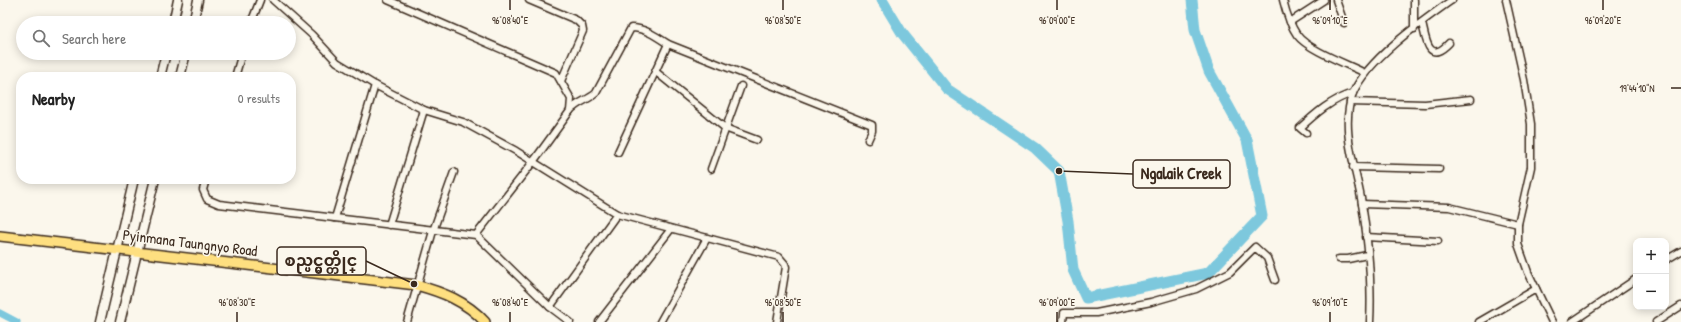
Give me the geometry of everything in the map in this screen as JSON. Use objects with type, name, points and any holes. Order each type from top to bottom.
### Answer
[{"type":"main road","points":[[175,16],[178,0]]},
{"type":"main road","points":[[195,16],[198,0]]},
{"type":"main road","points":[[161,72],[164,60]]},
{"type":"main road","points":[[181,72],[184,60]]},
{"type":"main road","points":[[100,322],[133,184]]},
{"type":"main road","points":[[120,322],[154,184]]},
{"type":"main road","name":"Pyinmana Taungnyo Road","points":[[0,236],[416,285],[439,291],[460,301],[484,322]]},
{"type":"street","points":[[254,16],[260,0]]},
{"type":"street","points":[[273,0],[291,16]]},
{"type":"street","points":[[388,0],[399,2],[556,73],[571,99],[570,111]]},
{"type":"street","points":[[529,0],[576,20],[582,26],[583,31],[561,81]]},
{"type":"street","points":[[1284,0],[1290,22],[1300,39],[1324,54],[1365,73]]},
{"type":"street","points":[[1290,22],[1324,0]]},
{"type":"street","points":[[1336,0],[1344,23]]},
{"type":"street","points":[[1414,0],[1414,29]]},
{"type":"street","points":[[1370,322],[1371,308],[1366,237],[1359,184],[1353,167],[1350,144],[1350,102],[1365,73],[1414,29],[1452,0]]},
{"type":"street","points":[[1506,0],[1524,80],[1531,124],[1531,167],[1518,224],[1519,251],[1552,322]]},
{"type":"street","points":[[296,21],[312,35],[337,62],[375,85],[424,110],[463,122],[533,162],[617,214],[774,255],[782,259],[786,267],[777,322]]},
{"type":"street","points":[[1422,23],[1427,44],[1431,50],[1437,52],[1441,51],[1449,43]]},
{"type":"street","points":[[476,235],[533,162],[574,105],[588,100],[596,93],[631,28],[639,28],[653,34],[668,44],[872,125],[872,131],[868,140]]},
{"type":"street","points":[[618,152],[668,44]]},
{"type":"street","points":[[236,72],[240,60]]},
{"type":"street","points":[[656,72],[726,129],[757,140]]},
{"type":"street","points":[[335,218],[375,85]]},
{"type":"street","points":[[711,169],[741,86]]},
{"type":"street","points":[[1306,133],[1300,128],[1308,119],[1340,96],[1354,93]]},
{"type":"street","points":[[1350,102],[1425,104],[1471,99]]},
{"type":"street","points":[[389,225],[424,110]]},
{"type":"street","points":[[1353,167],[1439,169]]},
{"type":"street","points":[[407,322],[416,285],[454,172]]},
{"type":"street","points":[[205,184],[203,190],[207,199],[219,204],[476,235],[550,307],[570,322]]},
{"type":"street","points":[[1362,204],[1449,207],[1518,224]]},
{"type":"street","points":[[550,307],[617,214]]},
{"type":"street","points":[[599,322],[671,229]]},
{"type":"street","points":[[1366,237],[1438,241]]},
{"type":"street","points":[[660,322],[707,238]]},
{"type":"street","points":[[1063,322],[1064,313],[1096,313],[1151,302],[1196,289],[1230,272],[1255,247],[1267,258],[1275,280]]},
{"type":"street","points":[[1669,258],[1681,251]]},
{"type":"street","points":[[1339,259],[1348,259],[1367,255]]},
{"type":"street","points":[[1572,322],[1633,281]]},
{"type":"street","points":[[1479,322],[1536,289]]},
{"type":"street","points":[[1656,322],[1681,306]]},
{"type":"waterway","points":[[882,0],[902,33],[947,89],[1035,148],[1059,171],[1068,221],[1073,270],[1086,298],[1208,273],[1262,216],[1247,140],[1209,71],[1195,30],[1192,0]]},
{"type":"waterway","points":[[0,313],[17,322]]},
{"type":"place","name":"Ngalaik Creek","points":[[1059,171]]},
{"type":"place","name":"စည္ပင္မွတ္တိုင္","points":[[414,284]]}]
